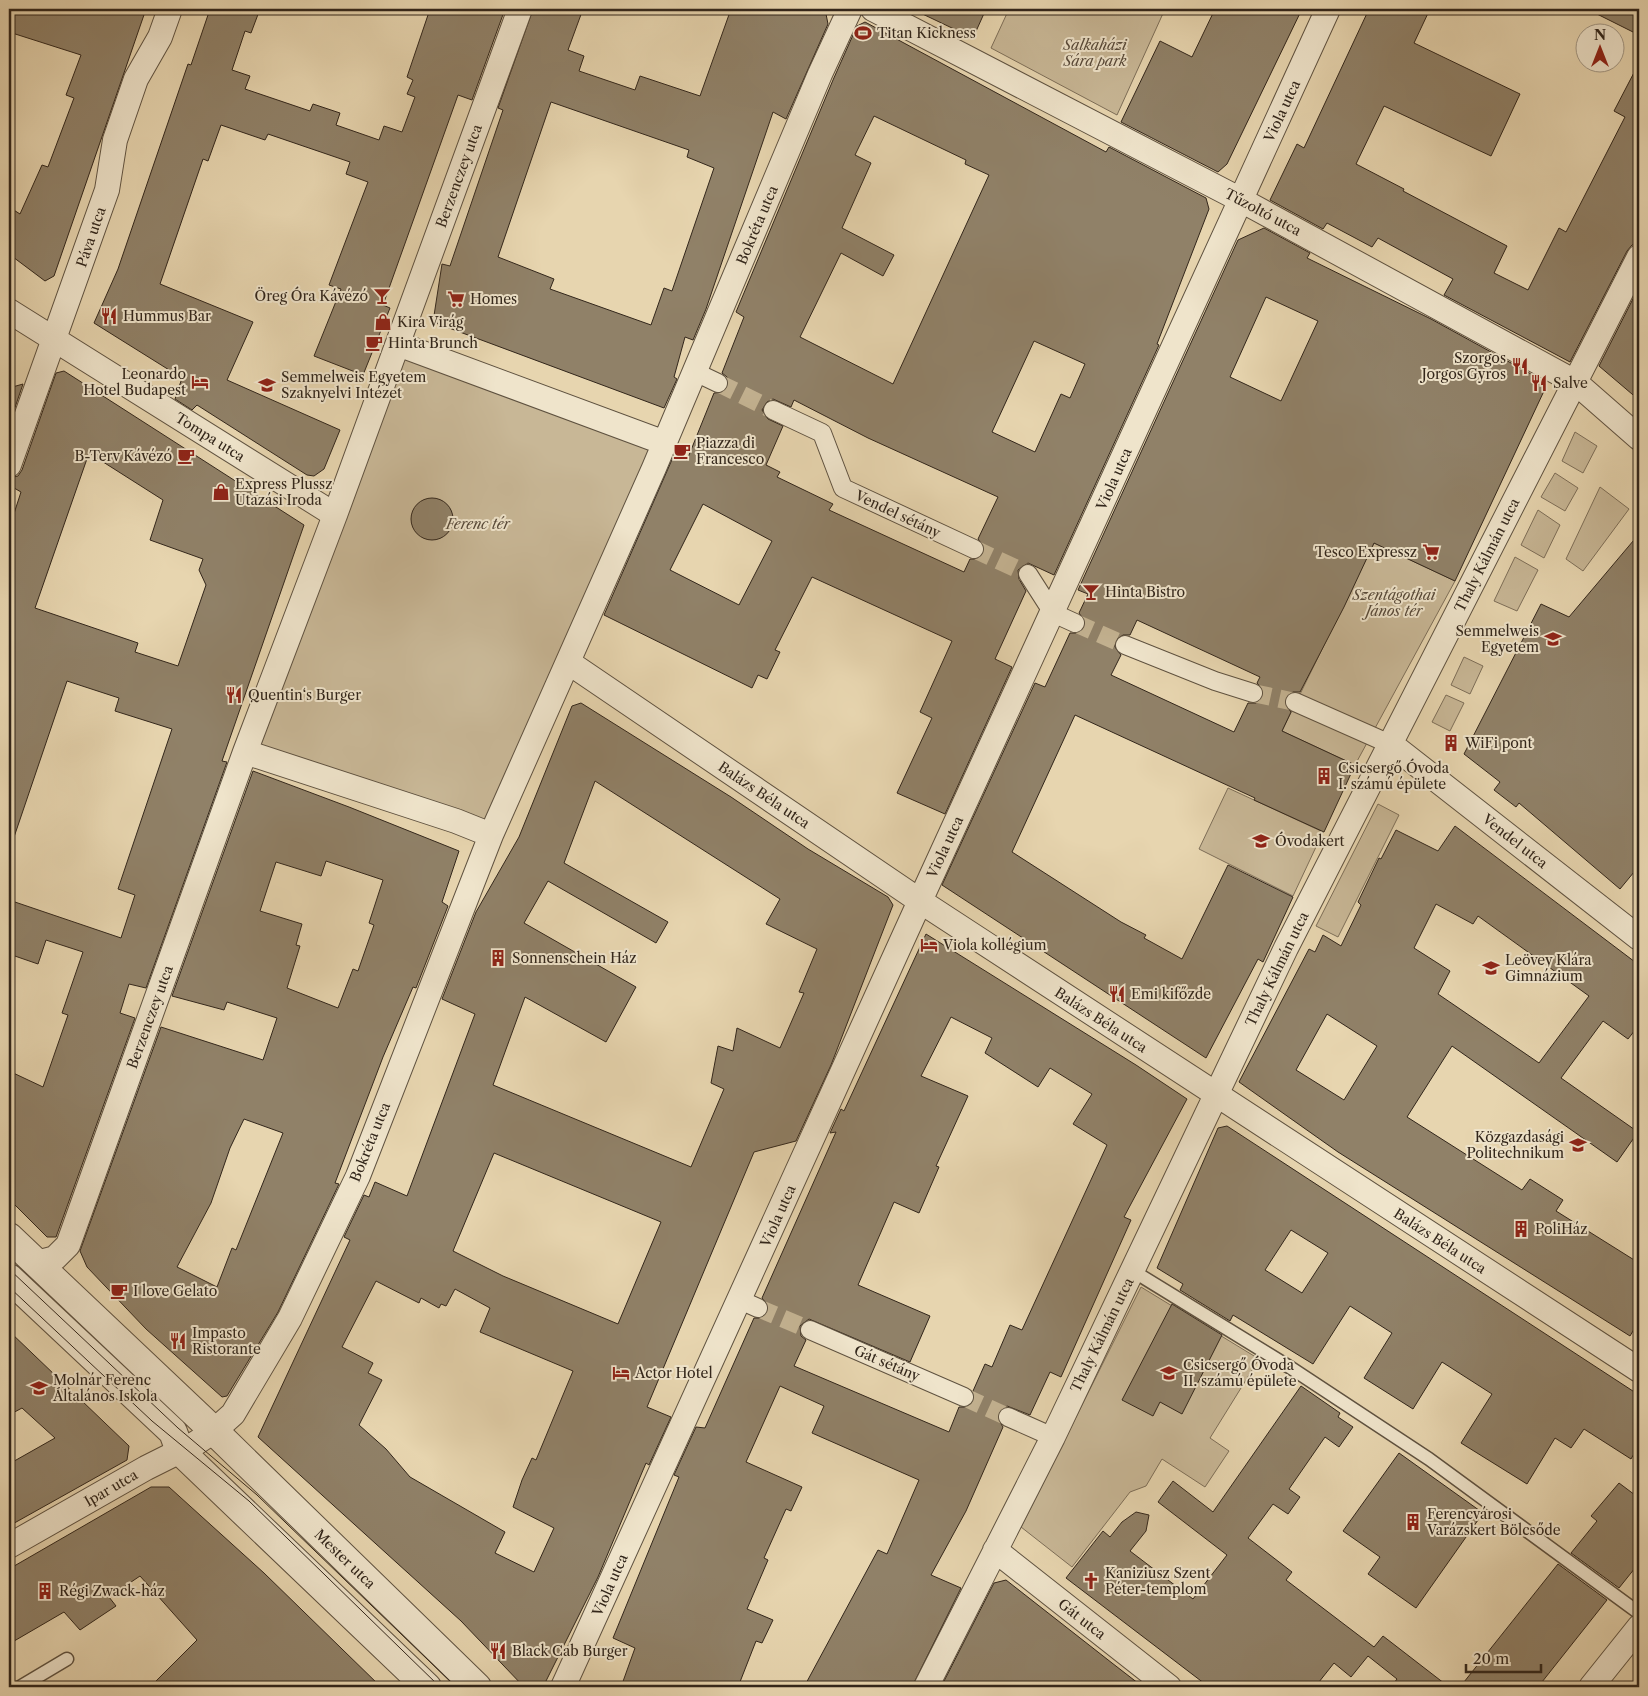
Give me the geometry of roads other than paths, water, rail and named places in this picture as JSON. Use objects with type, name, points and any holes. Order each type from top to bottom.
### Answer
[{"type":"street","name":"Páva utca","points":[[9,465],[107,190],[115,140],[136,79],[160,37],[170,9]]},
{"type":"street","name":"Berzenczey utca","points":[[398,344],[520,9]]},
{"type":"street","name":"Bokréta utca","points":[[665,443],[820,74],[850,9]]},
{"type":"street","name":"Tűzoltó utca","points":[[873,9],[1241,200],[1575,382],[1639,438]]},
{"type":"street","name":"Viola utca","points":[[564,1687],[749,1304],[920,901],[1328,9]]},
{"type":"street","name":"Thaly Kálmán utca","points":[[926,1687],[1053,1437],[1286,948],[1392,744],[1639,257]]},
{"type":"street","name":"Tompa utca","points":[[9,311],[335,515]]},
{"type":"street","points":[[398,344],[665,443],[491,835],[456,821],[245,752],[398,344]]},
{"type":"street","points":[[695,372],[718,383]]},
{"type":"street","name":"Vendel sétány","points":[[773,410],[822,433],[844,488],[974,549]]},
{"type":"street","points":[[1028,574],[1053,613],[1075,623]]},
{"type":"street","points":[[1125,645],[1215,681],[1253,693]]},
{"type":"street","name":"Balázs Béla utca","points":[[568,662],[920,901],[1216,1096],[1639,1370]]},
{"type":"street","points":[[1295,702],[1392,744]]},
{"type":"street","name":"Vendel utca","points":[[1392,744],[1639,938]]},
{"type":"street","name":"Berzenczey utca","points":[[36,1263],[55,1258],[68,1244],[245,752]]},
{"type":"street","name":"Bokréta utca","points":[[214,1431],[233,1414],[290,1318],[358,1176],[491,835]]},
{"type":"street","name":"Mester utca","points":[[9,1237],[214,1431],[477,1687]]},
{"type":"street","points":[[9,1278],[427,1687]]},
{"type":"street","name":"Gát sétány","points":[[810,1330],[964,1397]]},
{"type":"street","points":[[1008,1417],[1053,1437]]},
{"type":"street","name":"Ipar utca","points":[[9,1546],[146,1468],[177,1442],[214,1431]]},
{"type":"street","name":"Gát utca","points":[[995,1550],[1169,1687]]},
{"type":"street","points":[[1591,1687],[1639,1627]]},
{"type":"lane","points":[[1133,1271],[1291,1368],[1429,1459],[1639,1613]]},
{"type":"lane","points":[[20,1687],[68,1659]]},
{"type":"tunnel","points":[[718,383],[773,410]]},
{"type":"tunnel","points":[[974,549],[1028,574]]},
{"type":"tunnel","points":[[1075,623],[1125,645]]},
{"type":"tunnel","points":[[1253,693],[1295,702]]},
{"type":"tunnel","points":[[758,1308],[810,1330]]},
{"type":"tunnel","points":[[964,1397],[1008,1417]]},
{"type":"tram line","points":[[9,1269],[178,1428],[257,1495],[456,1687]]},
{"type":"tram line","points":[[9,1287],[152,1421],[249,1501],[440,1687]]},
{"type":"place","name":"Titan Kickness","points":[[863,33]]},
{"type":"place","name":"Öreg Óra Kávézó","points":[[382,296]]},
{"type":"place","name":"Homes","points":[[456,299]]},
{"type":"place","name":"Hummus Bar","points":[[109,316]]},
{"type":"place","name":"Kira Virág","points":[[383,322]]},
{"type":"place","name":"Hinta Brunch","points":[[374,343]]},
{"type":"place","name":"Szorgos Jorgos Gyros","points":[[1520,366]]},
{"type":"place","name":"Leonardo Hotel Budapest","points":[[200,382]]},
{"type":"place","name":"Salve","points":[[1539,383]]},
{"type":"place","name":"Semmelweis Egyetem Szaknyelvi Intézet","points":[[267,385]]},
{"type":"place","name":"Piazza di Francesco","points":[[682,451]]},
{"type":"place","name":"B-Terv Kávézó","points":[[186,456]]},
{"type":"place","name":"Express Plussz Utazási Iroda","points":[[221,492]]},
{"type":"place","name":"Tesco Expressz","points":[[1431,552]]},
{"type":"place","name":"Hinta Bistro","points":[[1091,592]]},
{"type":"place","name":"Semmelweis Egyetem","points":[[1553,639]]},
{"type":"place","name":"Quentin‘s Burger","points":[[234,695]]},
{"type":"place","name":"WiFi pont","points":[[1451,743]]},
{"type":"place","name":"Csicsergő Óvoda I. számú épülete","points":[[1324,776]]},
{"type":"place","name":"Óvodakert","points":[[1261,841]]},
{"type":"place","name":"Viola kollégium","points":[[929,945]]},
{"type":"place","name":"Sonnenschein Ház","points":[[498,958]]},
{"type":"place","name":"Leövey Klára Gimnázium","points":[[1491,968]]},
{"type":"place","name":"Emi kifőzde","points":[[1117,994]]},
{"type":"place","name":"Közgazdasági Politechnikum","points":[[1578,1145]]},
{"type":"place","name":"PoliHáz","points":[[1521,1229]]},
{"type":"place","name":"I love Gelato","points":[[119,1291]]},
{"type":"place","name":"Impasto Ristorante","points":[[178,1341]]},
{"type":"place","name":"Actor Hotel","points":[[621,1373]]},
{"type":"place","name":"Csicsergő Óvoda II. számú épülete","points":[[1169,1373]]},
{"type":"place","name":"Molnár Ferenc Általános Iskola","points":[[39,1388]]},
{"type":"place","name":"Ferencvárosi Varázskert Bölcsőde","points":[[1413,1522]]},
{"type":"place","name":"Kaniziusz Szent Péter-templom","points":[[1091,1581]]},
{"type":"place","name":"Régi Zwack-ház","points":[[45,1591]]},
{"type":"place","name":"Black Cab Burger","points":[[498,1651]]},
{"type":"park label","name":"Salkaházi Sára park","points":[[1095,54]]},
{"type":"park label","name":"Ferenc tér","points":[[478,524]]},
{"type":"park label","name":"Szentágothai János tér","points":[[1394,604]]}]
